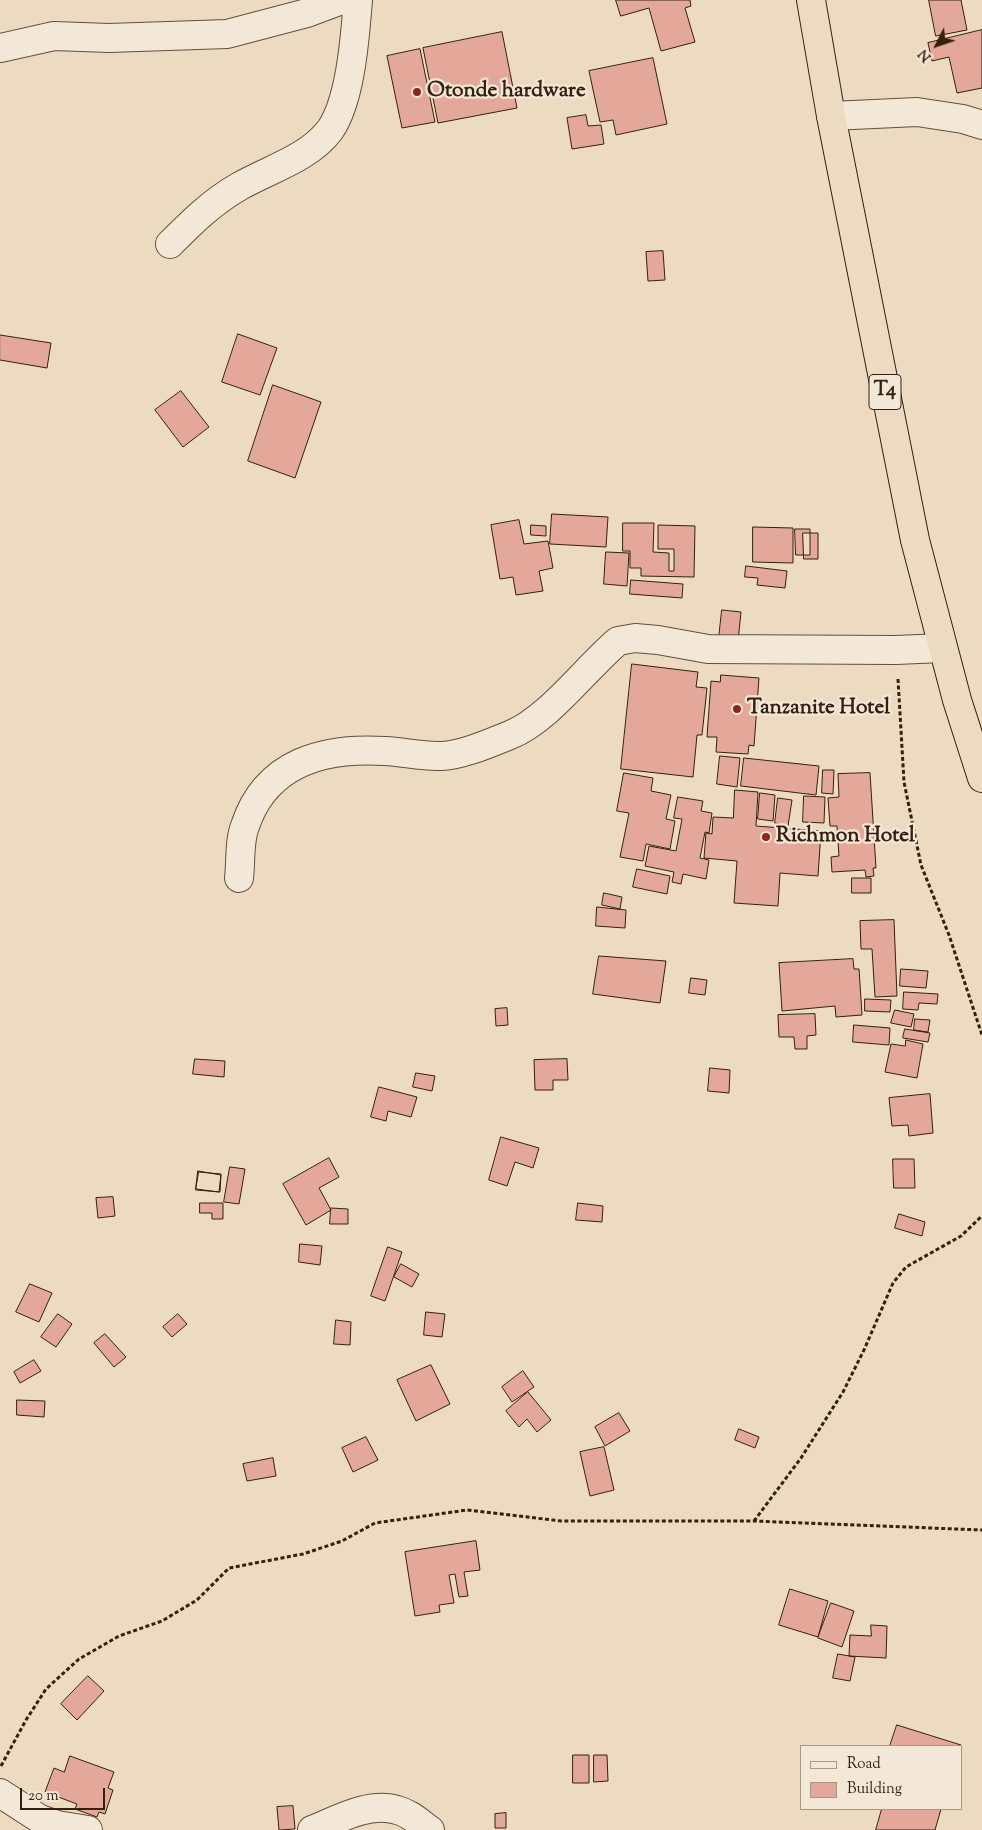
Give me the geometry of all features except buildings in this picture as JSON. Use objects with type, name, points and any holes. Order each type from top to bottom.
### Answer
[{"type":"highway","name":"T4","points":[[812,0],[831,116],[914,540],[942,648],[981,770]]},
{"type":"street","points":[[0,48],[54,36],[109,38],[227,34],[307,13],[342,0]]},
{"type":"street","points":[[170,244],[206,208],[240,186],[308,151],[330,129],[343,99],[352,56],[358,0]]},
{"type":"street","points":[[831,116],[917,112],[963,119],[982,125]]},
{"type":"street","points":[[239,878],[244,828],[256,797],[271,780],[290,768],[341,751],[384,750],[442,756],[511,735],[532,724],[618,641],[635,638],[658,640],[708,650],[896,650],[942,648]]},
{"type":"street","points":[[0,1793],[40,1819],[57,1825],[88,1830]]},
{"type":"street","points":[[312,1830],[352,1814],[376,1808],[397,1809],[413,1817],[430,1830]]},
{"type":"path","points":[[896,650],[904,782],[921,865],[949,935],[982,1036]]},
{"type":"path","points":[[754,1521],[801,1458],[843,1392],[893,1283],[906,1267],[961,1236],[982,1216]]},
{"type":"path","points":[[0,1768],[26,1720],[46,1689],[79,1659],[118,1636],[162,1621],[197,1600],[229,1568],[303,1554],[342,1540],[375,1523],[467,1510],[560,1521],[754,1521],[982,1530]]},
{"type":"place","name":"Otonde hardware","points":[[417,92]]},
{"type":"place","name":"Tanzanite Hotel","points":[[737,709]]},
{"type":"place","name":"Richmon Hotel","points":[[766,837]]}]
